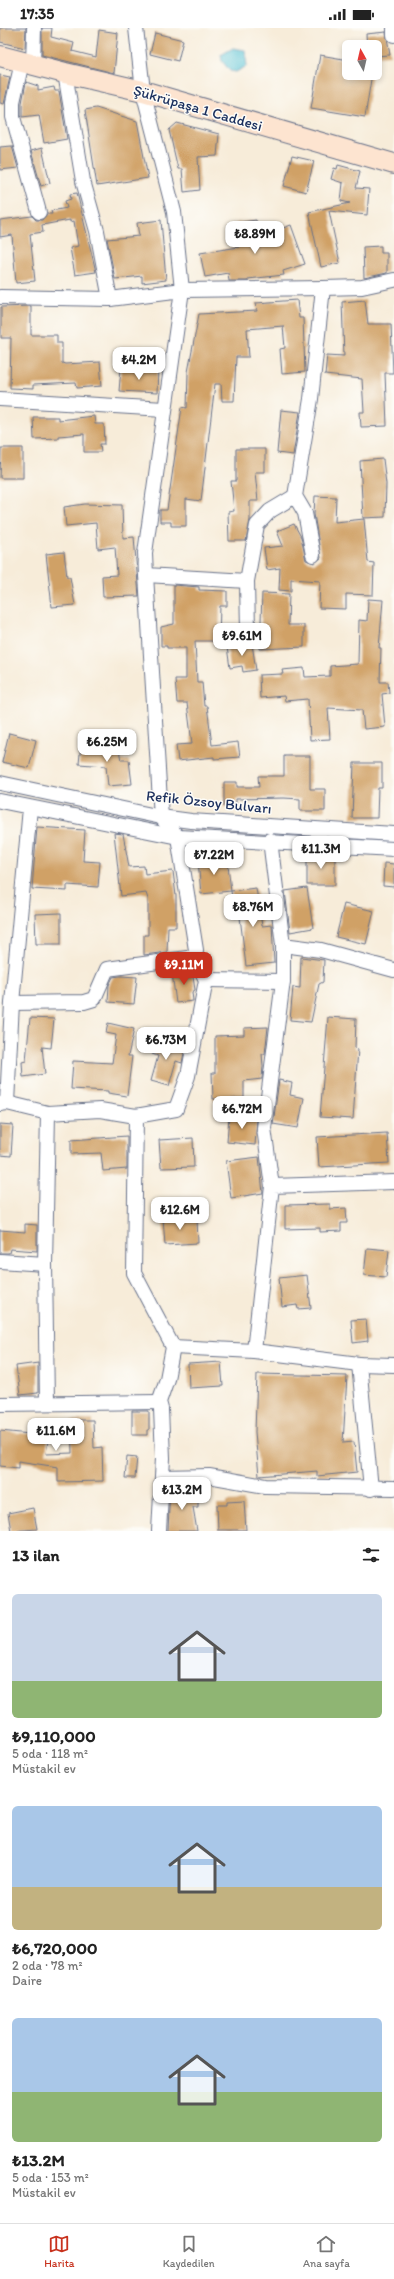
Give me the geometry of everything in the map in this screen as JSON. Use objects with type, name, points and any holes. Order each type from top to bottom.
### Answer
[{"type":"main road","name":"Şükrüpaşa 1 Caddesi","points":[[0,56],[143,91],[394,164]]},
{"type":"street","points":[[34,28],[27,63],[13,102],[13,117],[39,212]]},
{"type":"street","points":[[30,808],[3,1103],[48,1113],[100,1110],[136,1116],[176,1109],[188,1076],[206,980],[195,958],[196,950],[178,836],[161,817],[145,553],[164,409],[182,290],[174,212],[143,91],[136,28]]},
{"type":"street","points":[[394,28],[394,35]]},
{"type":"street","points":[[65,73],[83,181],[98,231],[110,299]]},
{"type":"street","points":[[0,297],[110,299],[182,290],[323,288],[362,286],[394,280]]},
{"type":"street","points":[[312,555],[305,513],[295,496],[312,399],[323,288]]},
{"type":"street","points":[[0,399],[164,409]]},
{"type":"street","points":[[248,631],[247,581],[257,525],[270,510],[295,496]]},
{"type":"street","points":[[146,575],[247,581]]},
{"type":"street","name":"Refik Özsoy Bulvarı","points":[[0,783],[161,817],[191,821],[394,834]]},
{"type":"street","points":[[0,801],[178,836],[270,840],[394,849]]},
{"type":"street","points":[[254,1351],[272,1186],[264,1128],[283,981],[283,945],[270,840]]},
{"type":"street","points":[[283,945],[321,950],[394,970]]},
{"type":"street","points":[[12,1003],[84,1002],[94,999],[107,969],[195,958]]},
{"type":"street","points":[[206,980],[283,981]]},
{"type":"street","points":[[47,1403],[44,1264],[48,1113]]},
{"type":"street","points":[[136,1116],[134,1273],[173,1347],[167,1379],[159,1402],[161,1409],[162,1477],[159,1531]]},
{"type":"street","points":[[272,1186],[394,1182]]},
{"type":"street","points":[[0,1261],[44,1264]]},
{"type":"street","points":[[173,1347],[254,1351],[358,1364],[394,1364]]},
{"type":"street","points":[[358,1364],[371,1489]]},
{"type":"street","points":[[0,1404],[159,1402]]},
{"type":"street","points":[[162,1477],[209,1476],[265,1486],[371,1489],[394,1488]]},
{"type":"water","points":[[233,48],[245,50],[247,66],[236,72],[230,71],[222,61],[221,55]]},
{"type":"building","points":[[0,28],[26,28],[25,48],[0,42]]},
{"type":"building","points":[[42,28],[52,28],[51,37],[74,43],[72,51],[96,57],[99,30],[118,33],[114,73],[42,55]]},
{"type":"building","points":[[386,32],[390,55],[382,56],[382,40],[366,40],[366,34]]},
{"type":"building","points":[[155,33],[183,40],[178,61],[150,54]]},
{"type":"building","points":[[320,55],[342,59],[342,80],[371,80],[365,117],[311,108]]},
{"type":"building","points":[[0,75],[10,77],[4,104],[0,103]]},
{"type":"building","points":[[26,82],[38,86],[38,90],[54,87],[55,91],[59,91],[67,139],[44,143],[39,115],[22,117],[22,103]]},
{"type":"building","points":[[96,108],[137,121],[148,178],[97,186],[85,110]]},
{"type":"building","points":[[177,123],[219,134],[217,156],[198,157],[200,190],[184,192],[182,169],[178,169],[169,130]]},
{"type":"building","points":[[12,146],[18,168],[0,170],[0,147]]},
{"type":"building","points":[[42,148],[50,183],[41,186],[31,151]]},
{"type":"building","points":[[292,156],[314,161],[306,192],[284,186]]},
{"type":"building","points":[[338,165],[360,171],[356,188],[369,189],[367,215],[329,211],[340,263],[321,267],[309,212],[350,203],[341,201],[343,183],[331,179],[334,168],[337,169]]},
{"type":"building","points":[[77,193],[96,272],[75,275],[70,248],[78,246],[74,221],[70,222],[70,220],[42,225],[43,232],[30,234],[35,281],[16,283],[12,235],[0,237],[0,220],[32,216],[36,220],[42,220],[47,214],[52,214],[51,211],[67,208],[65,201],[71,199],[70,194]]},
{"type":"building","points":[[161,220],[166,280],[142,283],[142,276],[115,279],[107,239],[139,236],[137,223]]},
{"type":"building","points":[[256,220],[259,237],[291,225],[305,264],[283,271],[284,275],[248,279],[248,281],[229,281],[228,273],[205,277],[200,253],[239,247],[236,223]]},
{"type":"building","points":[[381,246],[381,253],[387,253],[387,273],[364,278],[363,247]]},
{"type":"building","points":[[297,300],[299,318],[303,318],[305,372],[282,374],[280,349],[285,348],[283,326],[247,329],[249,357],[236,357],[234,401],[222,401],[221,384],[215,384],[201,501],[186,499],[186,526],[171,526],[171,522],[160,522],[160,510],[167,510],[182,407],[187,408],[188,372],[199,314],[257,311],[256,303]]},
{"type":"building","points":[[365,300],[368,324],[391,324],[393,373],[385,373],[387,426],[361,427],[360,412],[364,412],[362,379],[325,375],[327,355],[344,356],[342,302]]},
{"type":"building","points":[[31,306],[31,335],[57,335],[57,343],[62,343],[62,363],[100,362],[102,386],[77,388],[76,383],[33,385],[33,389],[10,388],[11,338],[1,338],[1,307]]},
{"type":"building","points":[[121,368],[158,370],[157,393],[119,391]]},
{"type":"building","points":[[281,410],[300,412],[293,455],[277,453]]},
{"type":"building","points":[[94,416],[95,424],[104,424],[105,444],[100,444],[101,452],[84,452],[84,434],[58,436],[58,438],[34,439],[33,417],[58,417],[58,420]]},
{"type":"building","points":[[1,448],[23,448],[23,478],[0,478]]},
{"type":"building","points":[[236,449],[265,449],[265,472],[255,472],[258,501],[250,501],[250,520],[246,541],[229,541],[228,512],[234,511],[231,481],[236,481]]},
{"type":"building","points":[[383,459],[386,484],[385,517],[363,518],[360,461]]},
{"type":"building","points":[[315,496],[336,497],[335,522],[364,519],[368,562],[374,563],[373,595],[346,594],[346,609],[319,608],[320,581],[291,579],[291,591],[279,590],[280,568],[267,570],[264,548],[283,546],[277,531],[294,524],[301,537],[306,560],[314,563],[321,558],[314,514]]},
{"type":"building","points":[[85,504],[122,505],[123,538],[134,537],[139,596],[103,597],[102,576],[117,575],[115,547],[98,549],[96,523],[66,526],[64,507]]},
{"type":"building","points":[[64,552],[67,577],[70,577],[75,605],[52,607],[46,554]]},
{"type":"building","points":[[174,585],[199,587],[199,590],[227,591],[227,606],[220,606],[219,641],[195,641],[197,682],[202,682],[204,706],[207,706],[212,745],[238,742],[240,757],[214,759],[214,757],[178,761],[176,745],[192,744],[187,703],[177,703],[175,679],[186,679],[186,648],[167,648],[167,646],[161,646],[161,627],[174,624]]},
{"type":"building","points":[[262,593],[289,594],[288,625],[304,625],[304,647],[260,649]]},
{"type":"building","points":[[368,599],[383,600],[379,648],[381,648],[380,682],[388,682],[389,693],[382,694],[385,727],[364,729],[362,710],[328,708],[330,739],[310,740],[308,699],[285,701],[284,696],[260,698],[259,675],[283,674],[282,670],[304,668],[305,677],[330,676],[330,666],[358,664],[359,620],[367,621]]},
{"type":"building","points":[[252,644],[256,670],[243,672],[242,666],[230,668],[227,647]]},
{"type":"building","points":[[9,733],[36,740],[29,768],[2,762]]},
{"type":"building","points":[[81,743],[102,744],[102,748],[118,745],[121,760],[129,760],[132,784],[108,786],[106,766],[79,764]]},
{"type":"building","points":[[284,756],[310,756],[310,789],[325,789],[325,811],[300,811],[300,799],[284,798],[236,799],[236,807],[224,807],[224,782],[237,782],[237,787],[259,787],[258,776],[284,776]]},
{"type":"building","points":[[354,763],[382,763],[382,788],[378,788],[377,818],[352,818]]},
{"type":"building","points":[[37,827],[85,830],[83,861],[100,862],[98,887],[67,885],[67,891],[32,889]]},
{"type":"building","points":[[114,833],[123,834],[129,867],[144,866],[145,874],[173,871],[176,896],[176,927],[168,927],[167,952],[144,955],[144,935],[148,935],[148,899],[146,893],[121,896]]},
{"type":"building","points":[[307,854],[335,854],[335,885],[307,885]]},
{"type":"building","points":[[227,857],[231,891],[201,894],[198,860]]},
{"type":"building","points":[[384,863],[394,864],[394,887],[383,886]]},
{"type":"building","points":[[256,888],[262,926],[272,925],[274,963],[246,966],[240,917],[235,918],[231,891]]},
{"type":"building","points":[[307,888],[313,928],[290,932],[285,891]]},
{"type":"building","points":[[344,904],[374,911],[366,944],[336,937]]},
{"type":"building","points":[[61,913],[61,944],[36,944],[35,914]]},
{"type":"building","points":[[301,957],[324,960],[323,982],[319,984],[311,1022],[290,1020],[293,987],[300,988]]},
{"type":"building","points":[[192,970],[195,990],[192,992],[193,1001],[176,1003],[172,973]]},
{"type":"building","points":[[113,977],[137,977],[134,1004],[108,1002],[109,985]]},
{"type":"building","points":[[328,1017],[356,1019],[355,1048],[358,1049],[353,1119],[320,1117]]},
{"type":"building","points":[[30,1018],[54,1019],[51,1048],[42,1047],[45,1074],[23,1077],[22,1062],[26,1061]]},
{"type":"building","points":[[108,1023],[134,1029],[128,1056],[132,1056],[127,1096],[108,1093],[108,1091],[71,1089],[73,1061],[112,1063],[116,1035],[106,1033]]},
{"type":"building","points":[[268,1027],[265,1054],[262,1054],[262,1079],[244,1081],[244,1098],[213,1099],[212,1073],[215,1073],[215,1036],[244,1035],[244,1028]]},
{"type":"building","points":[[156,1040],[185,1048],[182,1063],[176,1061],[169,1086],[151,1081],[158,1056],[152,1054]]},
{"type":"building","points":[[279,1080],[292,1083],[290,1095],[304,1098],[298,1128],[273,1124]]},
{"type":"building","points":[[229,1116],[257,1119],[255,1145],[227,1142]]},
{"type":"building","points":[[0,1124],[13,1125],[11,1156],[0,1155]]},
{"type":"building","points":[[387,1133],[389,1163],[319,1167],[317,1137]]},
{"type":"building","points":[[127,1136],[127,1169],[103,1171],[101,1153],[71,1154],[71,1140]]},
{"type":"building","points":[[193,1138],[194,1167],[161,1168],[159,1140]]},
{"type":"building","points":[[259,1157],[263,1193],[231,1198],[226,1161]]},
{"type":"building","points":[[330,1204],[330,1209],[346,1208],[347,1223],[341,1223],[341,1231],[320,1232],[320,1228],[285,1229],[285,1205]]},
{"type":"building","points":[[181,1216],[181,1218],[197,1218],[198,1243],[165,1245],[163,1217]]},
{"type":"building","points":[[25,1224],[37,1225],[37,1251],[10,1249],[9,1253],[0,1253],[0,1230],[25,1232]]},
{"type":"building","points":[[367,1248],[389,1250],[386,1277],[364,1275]]},
{"type":"building","points":[[307,1275],[311,1308],[298,1309],[297,1305],[282,1307],[279,1278]]},
{"type":"building","points":[[366,1319],[368,1341],[353,1343],[351,1320]]},
{"type":"building","points":[[221,1362],[223,1386],[189,1388],[188,1364]]},
{"type":"building","points":[[38,1363],[38,1393],[20,1395],[16,1366]]},
{"type":"building","points":[[257,1374],[347,1376],[343,1443],[354,1442],[357,1472],[317,1476],[317,1471],[259,1476],[255,1432]]},
{"type":"building","points":[[132,1411],[149,1411],[149,1430],[147,1430],[147,1435],[132,1435]]},
{"type":"building","points":[[71,1420],[93,1420],[94,1448],[102,1447],[103,1481],[58,1482],[58,1467],[18,1461],[18,1468],[0,1466],[0,1431],[30,1434],[32,1424],[50,1426],[46,1454],[72,1453]]},
{"type":"building","points":[[127,1456],[137,1457],[135,1478],[125,1478]]},
{"type":"building","points":[[170,1486],[181,1486],[181,1495],[198,1496],[198,1507],[193,1507],[197,1531],[168,1531]]},
{"type":"building","points":[[244,1501],[246,1530],[218,1530],[217,1505],[227,1505],[227,1502]]},
{"type":"building","points":[[33,1508],[37,1529],[11,1531],[8,1513]]}]
